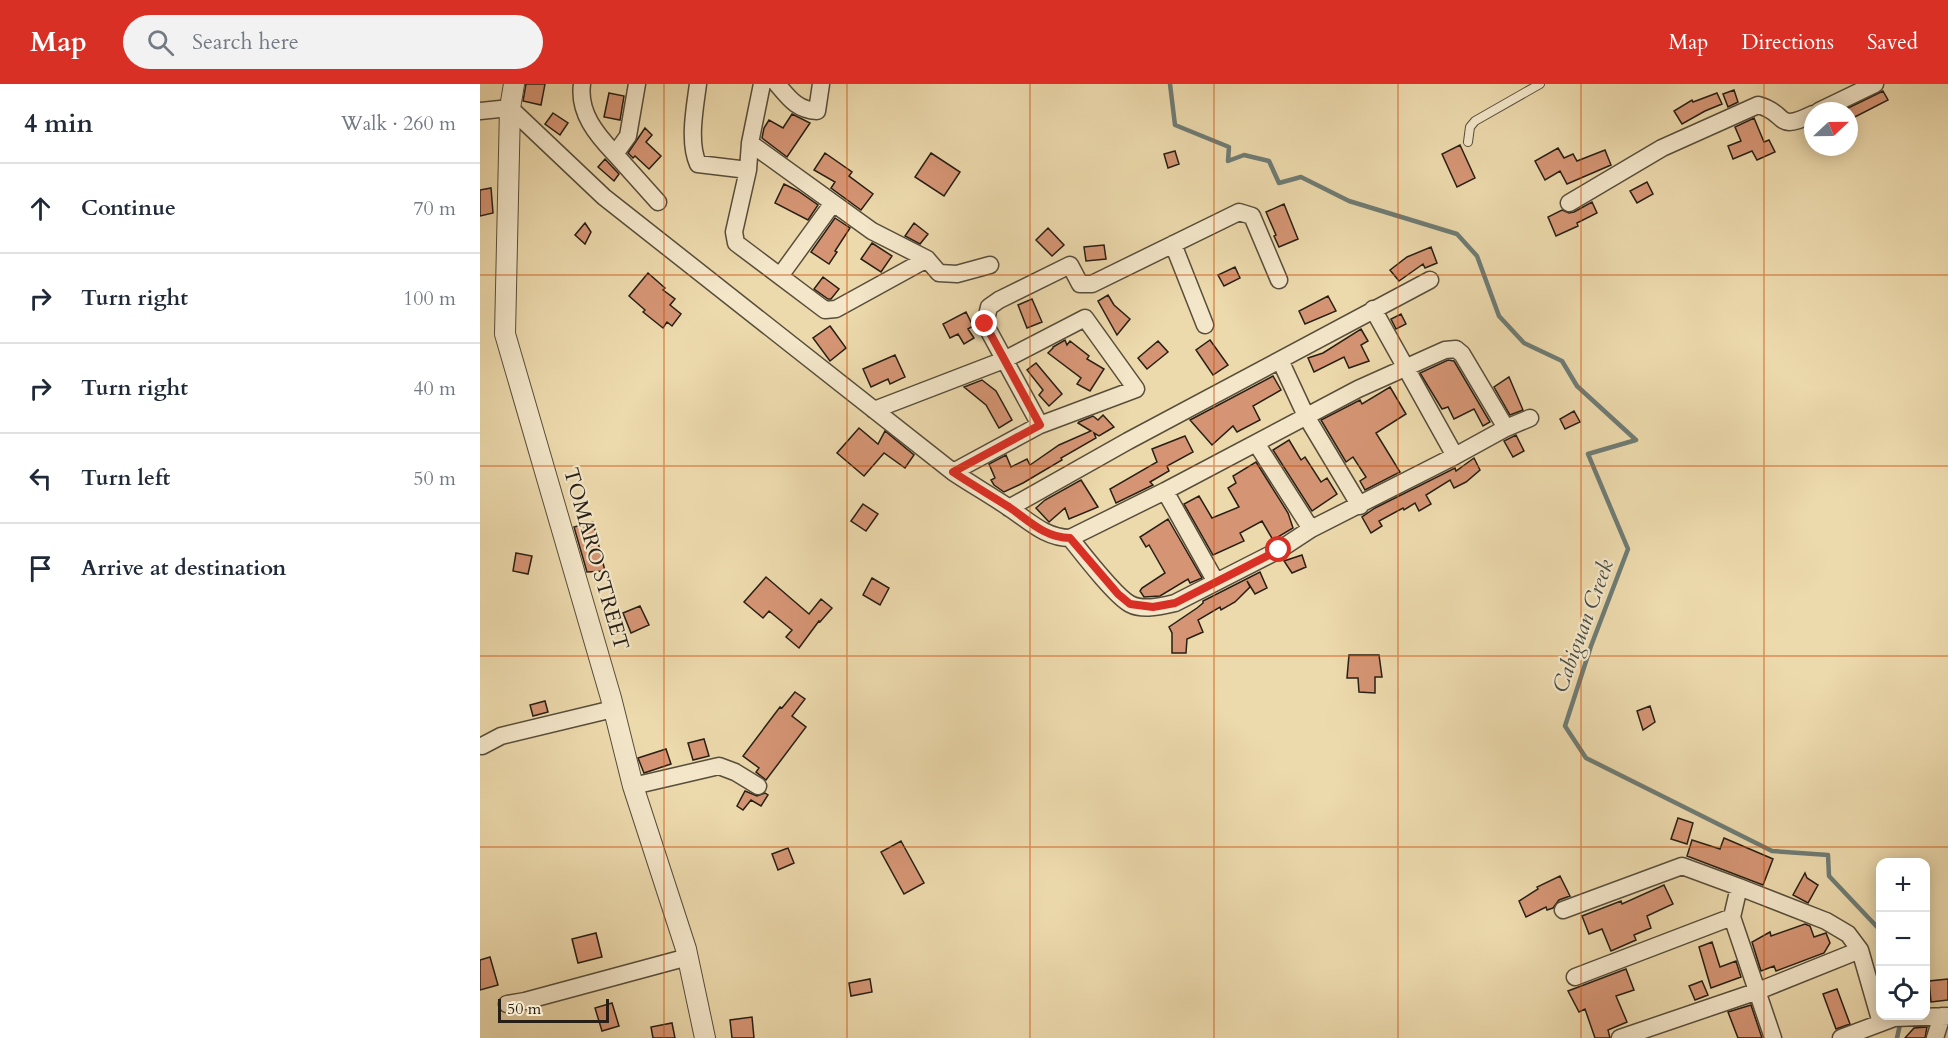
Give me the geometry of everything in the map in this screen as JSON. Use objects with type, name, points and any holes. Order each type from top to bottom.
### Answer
[{"type":"street","name":"TOMARO STREET","points":[[514,84],[510,108],[506,334],[633,786],[688,957],[705,1038]]},
{"type":"street","points":[[582,84],[581,92],[587,118],[595,131],[658,202]]},
{"type":"street","points":[[615,154],[628,136],[637,84]]},
{"type":"street","points":[[698,84],[693,118],[694,152],[698,164],[748,170]]},
{"type":"street","points":[[762,84],[734,239],[736,243],[825,310],[830,311],[927,259]]},
{"type":"street","points":[[777,84],[792,102],[807,110],[817,111],[821,84]]},
{"type":"street","points":[[1838,102],[1875,84]]},
{"type":"street","points":[[1569,203],[1662,148],[1758,105],[1768,107],[1790,123],[1804,118]]},
{"type":"street","points":[[480,111],[510,108],[604,197],[953,472],[1049,534],[1061,538],[1070,538],[1165,491],[1358,388],[1445,350],[1452,349],[1462,354],[1506,428]]},
{"type":"street","points":[[750,143],[872,231],[927,259],[939,273],[948,275],[990,265]]},
{"type":"street","points":[[780,276],[833,202]]},
{"type":"street","points":[[1040,425],[985,324],[989,307],[999,300],[1070,265],[1080,284],[1092,284],[1239,212],[1252,216],[1279,280]]},
{"type":"street","points":[[1173,244],[1205,325]]},
{"type":"street","points":[[1010,508],[1128,441],[1430,280]]},
{"type":"street","points":[[1373,309],[1455,456]]},
{"type":"street","points":[[874,410],[1004,360],[1085,318],[1136,388],[1040,425],[953,472]]},
{"type":"street","points":[[1280,360],[1306,416],[1360,506]]},
{"type":"street","points":[[1070,538],[1118,594],[1130,604],[1153,607],[1175,603],[1506,428],[1530,418]]},
{"type":"street","points":[[1256,443],[1311,530]]},
{"type":"street","points":[[1165,491],[1216,582]]},
{"type":"street","points":[[482,746],[501,736],[613,709]]},
{"type":"street","points":[[633,786],[719,766],[735,771],[758,786]]},
{"type":"street","points":[[1563,909],[1682,866],[1826,921],[1848,934],[1860,951],[1887,1021]]},
{"type":"street","points":[[1739,887],[1732,917],[1773,1038]]},
{"type":"street","points":[[1575,977],[1732,917]]},
{"type":"street","points":[[1620,1038],[1758,991],[1860,951]]},
{"type":"street","points":[[507,1004],[688,957]]},
{"type":"street","points":[[1935,1038],[1945,1016]]},
{"type":"street","points":[[1841,1038],[1892,1020]]},
{"type":"lane","points":[[1468,141],[1470,128],[1475,121],[1540,84]]},
{"type":"building","points":[[526,84],[545,84],[541,105],[523,101]]},
{"type":"building","points":[[1734,90],[1738,102],[1728,107],[1723,94]]},
{"type":"building","points":[[1883,91],[1888,100],[1858,115],[1858,103]]},
{"type":"building","points":[[609,93],[624,96],[620,120],[604,117]]},
{"type":"building","points":[[1717,93],[1722,104],[1682,124],[1674,111],[1692,100],[1693,102]]},
{"type":"building","points":[[553,113],[568,123],[560,135],[545,124]]},
{"type":"building","points":[[792,114],[810,123],[787,157],[762,138],[769,120],[783,128]]},
{"type":"building","points":[[1754,118],[1764,142],[1769,140],[1775,152],[1757,160],[1752,151],[1733,159],[1728,146],[1741,141],[1735,127]]},
{"type":"building","points":[[645,128],[652,135],[646,142],[661,156],[649,169],[635,156],[633,158],[628,153]]},
{"type":"building","points":[[1460,145],[1475,178],[1457,187],[1442,154]]},
{"type":"building","points":[[1558,148],[1564,158],[1573,154],[1577,161],[1605,150],[1611,165],[1567,184],[1560,171],[1545,180],[1535,161]]},
{"type":"building","points":[[1175,151],[1179,164],[1168,168],[1164,154]]},
{"type":"building","points":[[825,153],[852,172],[849,176],[873,194],[861,210],[831,188],[835,182],[814,170]]},
{"type":"building","points":[[931,153],[960,172],[944,196],[915,177]]},
{"type":"building","points":[[605,159],[619,174],[614,181],[598,167]]},
{"type":"building","points":[[1647,182],[1653,194],[1637,203],[1630,191]]},
{"type":"building","points":[[784,184],[818,205],[808,220],[775,203]]},
{"type":"building","points":[[491,188],[493,213],[480,216],[480,190]]},
{"type":"building","points":[[1592,202],[1597,213],[1577,223],[1578,226],[1556,236],[1548,217],[1562,210],[1569,213],[1574,212]]},
{"type":"building","points":[[1284,204],[1298,239],[1279,247],[1266,212]]},
{"type":"building","points":[[835,218],[850,228],[829,264],[811,252]]},
{"type":"building","points":[[585,223],[591,232],[585,244],[575,235]]},
{"type":"building","points":[[914,223],[928,234],[920,244],[905,236]]},
{"type":"building","points":[[1048,228],[1064,245],[1052,256],[1036,240]]},
{"type":"building","points":[[872,243],[892,256],[881,272],[861,259]]},
{"type":"building","points":[[1104,245],[1106,259],[1086,261],[1084,247]]},
{"type":"building","points":[[1431,247],[1437,263],[1425,268],[1423,264],[1399,281],[1390,270],[1407,257]]},
{"type":"building","points":[[1235,267],[1240,278],[1224,286],[1218,275]]},
{"type":"building","points":[[648,273],[665,288],[663,290],[675,299],[670,305],[681,314],[672,326],[667,322],[663,328],[643,312],[645,310],[629,296]]},
{"type":"building","points":[[823,277],[839,289],[831,299],[814,289]]},
{"type":"building","points":[[1108,295],[1114,305],[1130,319],[1117,335],[1098,301]]},
{"type":"building","points":[[1328,296],[1336,311],[1305,324],[1299,311]]},
{"type":"building","points":[[1032,299],[1042,322],[1027,328],[1018,305]]},
{"type":"building","points":[[966,312],[973,326],[968,329],[974,338],[964,344],[958,334],[950,338],[943,324]]},
{"type":"building","points":[[1401,314],[1406,324],[1396,329],[1391,319]]},
{"type":"building","points":[[830,326],[846,348],[830,361],[813,338]]},
{"type":"building","points":[[1361,329],[1368,341],[1361,345],[1369,361],[1349,368],[1344,357],[1314,372],[1308,358],[1323,353]]},
{"type":"building","points":[[1065,340],[1067,345],[1070,341],[1089,356],[1087,359],[1104,369],[1090,391],[1077,384],[1081,378],[1048,353]]},
{"type":"building","points":[[1210,340],[1228,365],[1213,375],[1196,350]]},
{"type":"building","points":[[1158,341],[1168,352],[1147,369],[1138,358]]},
{"type":"building","points":[[895,355],[905,377],[890,384],[888,379],[871,387],[863,369]]},
{"type":"building","points":[[1448,360],[1454,361],[1490,422],[1483,426],[1474,409],[1454,419],[1448,407],[1442,409],[1420,373]]},
{"type":"building","points":[[1036,363],[1062,394],[1049,406],[1039,395],[1043,390],[1027,370]]},
{"type":"building","points":[[1273,376],[1281,390],[1253,406],[1260,420],[1237,432],[1233,426],[1212,445],[1190,420]]},
{"type":"building","points":[[1509,377],[1523,410],[1510,415],[1494,387]]},
{"type":"building","points":[[982,380],[996,391],[1012,420],[999,428],[986,405],[964,387]]},
{"type":"building","points":[[1390,387],[1406,414],[1376,433],[1400,472],[1365,490],[1360,481],[1366,477],[1353,457],[1346,462],[1321,420],[1360,400],[1362,404]]},
{"type":"building","points":[[1574,411],[1580,422],[1565,429],[1560,419]]},
{"type":"building","points":[[1103,415],[1114,427],[1099,436],[1094,433],[1096,438],[1023,483],[1004,492],[994,485],[991,480],[995,478],[989,464],[1006,455],[1011,467],[1027,459],[1030,465],[1059,445],[1091,431],[1079,422],[1093,416],[1098,420]]},
{"type":"building","points":[[859,428],[878,444],[885,431],[914,455],[905,468],[884,453],[864,476],[837,453]]},
{"type":"building","points":[[1516,435],[1524,451],[1513,457],[1504,441]]},
{"type":"building","points":[[1185,436],[1193,452],[1167,466],[1169,471],[1150,482],[1153,485],[1116,503],[1110,489],[1157,462],[1152,449]]},
{"type":"building","points":[[1289,440],[1301,460],[1305,457],[1321,482],[1327,478],[1337,494],[1312,511],[1273,450]]},
{"type":"building","points":[[1474,458],[1480,470],[1466,482],[1454,488],[1450,480],[1426,495],[1431,504],[1419,511],[1415,503],[1404,510],[1403,508],[1379,521],[1382,526],[1371,533],[1362,517],[1375,508],[1455,468],[1456,471]]},
{"type":"building","points":[[1256,462],[1288,513],[1293,528],[1273,540],[1262,521],[1240,533],[1244,541],[1213,555],[1184,504],[1199,496],[1212,518],[1239,507],[1228,488],[1236,483],[1233,476]]},
{"type":"building","points":[[1081,480],[1098,507],[1069,519],[1065,508],[1049,522],[1036,508],[1045,500]]},
{"type":"building","points":[[863,504],[878,514],[866,531],[851,521]]},
{"type":"building","points":[[1168,519],[1202,578],[1190,583],[1188,579],[1160,596],[1144,597],[1140,591],[1142,588],[1165,573],[1149,545],[1146,547],[1140,537]]},
{"type":"building","points":[[593,522],[605,571],[587,572],[574,527]]},
{"type":"building","points":[[516,553],[532,556],[528,574],[513,571]]},
{"type":"building","points":[[1302,555],[1306,567],[1292,573],[1284,561]]},
{"type":"building","points":[[1260,572],[1267,588],[1255,594],[1247,581],[1250,587],[1235,602],[1221,610],[1220,607],[1198,620],[1203,632],[1187,639],[1186,653],[1172,653],[1172,633],[1169,627],[1197,608],[1203,601]]},
{"type":"building","points":[[766,577],[809,614],[821,599],[832,608],[799,648],[786,637],[792,630],[769,611],[763,618],[744,602]]},
{"type":"building","points":[[872,578],[889,588],[880,605],[863,595]]},
{"type":"building","points":[[640,606],[649,625],[631,633],[623,613]]},
{"type":"building","points":[[1349,655],[1379,655],[1382,677],[1375,677],[1375,693],[1359,692],[1358,678],[1347,678]]},
{"type":"building","points":[[795,692],[805,699],[792,716],[806,727],[766,780],[756,772],[759,768],[743,756],[780,707],[782,708]]},
{"type":"building","points":[[545,701],[548,712],[533,716],[530,705]]},
{"type":"building","points":[[1650,706],[1655,722],[1643,730],[1637,711]]},
{"type":"building","points":[[704,739],[709,756],[693,760],[688,743]]},
{"type":"building","points":[[666,749],[671,764],[644,773],[638,758]]},
{"type":"building","points":[[745,791],[757,796],[765,793],[768,795],[761,806],[751,800],[743,810],[737,806]]},
{"type":"building","points":[[1678,818],[1693,823],[1687,844],[1671,839]]},
{"type":"building","points":[[1724,838],[1773,859],[1763,885],[1687,856],[1692,840],[1720,849]]},
{"type":"building","points":[[901,841],[924,883],[904,894],[881,852]]},
{"type":"building","points":[[788,848],[794,863],[778,870],[772,854]]},
{"type":"building","points":[[1805,873],[1807,878],[1818,885],[1808,903],[1793,895]]},
{"type":"building","points":[[1560,876],[1570,896],[1559,900],[1553,908],[1547,910],[1546,907],[1526,917],[1519,901],[1538,889],[1537,887]]},
{"type":"building","points":[[1664,885],[1673,904],[1647,916],[1651,928],[1634,935],[1636,940],[1611,951],[1602,929],[1589,934],[1582,916],[1621,901],[1622,904]]},
{"type":"building","points":[[1805,924],[1810,926],[1814,937],[1826,933],[1830,943],[1824,953],[1776,971],[1774,966],[1761,971],[1752,942],[1770,932],[1771,936]]},
{"type":"building","points":[[596,933],[602,957],[578,963],[572,939]]},
{"type":"building","points":[[1712,942],[1720,967],[1736,961],[1741,977],[1711,988],[1699,947]]},
{"type":"building","points":[[490,957],[498,985],[480,990],[480,960]]},
{"type":"building","points":[[1626,969],[1634,990],[1616,996],[1627,1022],[1608,1030],[1610,1038],[1595,1038],[1585,1009],[1579,1012],[1568,991]]},
{"type":"building","points":[[870,979],[872,992],[851,996],[849,983]]},
{"type":"building","points":[[1948,979],[1948,1000],[1931,1002],[1930,981]]},
{"type":"building","points":[[1702,981],[1708,995],[1695,1000],[1689,986]]},
{"type":"building","points":[[1837,989],[1850,1024],[1836,1029],[1823,994]]},
{"type":"building","points":[[612,1003],[619,1026],[602,1031],[595,1008]]},
{"type":"building","points":[[1751,1005],[1762,1038],[1738,1038],[1728,1012]]},
{"type":"building","points":[[752,1017],[754,1038],[732,1038],[730,1020]]},
{"type":"building","points":[[672,1023],[675,1038],[653,1038],[651,1027]]},
{"type":"building","points":[[1927,1027],[1925,1038],[1905,1038],[1914,1028]]},
{"type":"waterway","name":"Cabiguan Creek","points":[[1170,84],[1175,125],[1229,147],[1228,161],[1244,155],[1269,161],[1279,183],[1301,177],[1349,201],[1457,234],[1477,256],[1499,316],[1524,343],[1562,361],[1577,386],[1636,440],[1588,454],[1628,549],[1591,646],[1565,726],[1586,758],[1772,851],[1828,855],[1829,876],[1876,926]]},
{"type":"waterway","name":"Cabiguan Creek","points":[[1897,1038],[1901,1020]]},
{"type":"route","points":[[985,324],[1040,425],[953,472],[1010,508],[1035,527],[1061,538],[1070,538],[1118,594],[1130,604],[1153,607],[1175,603],[1279,550]]}]
